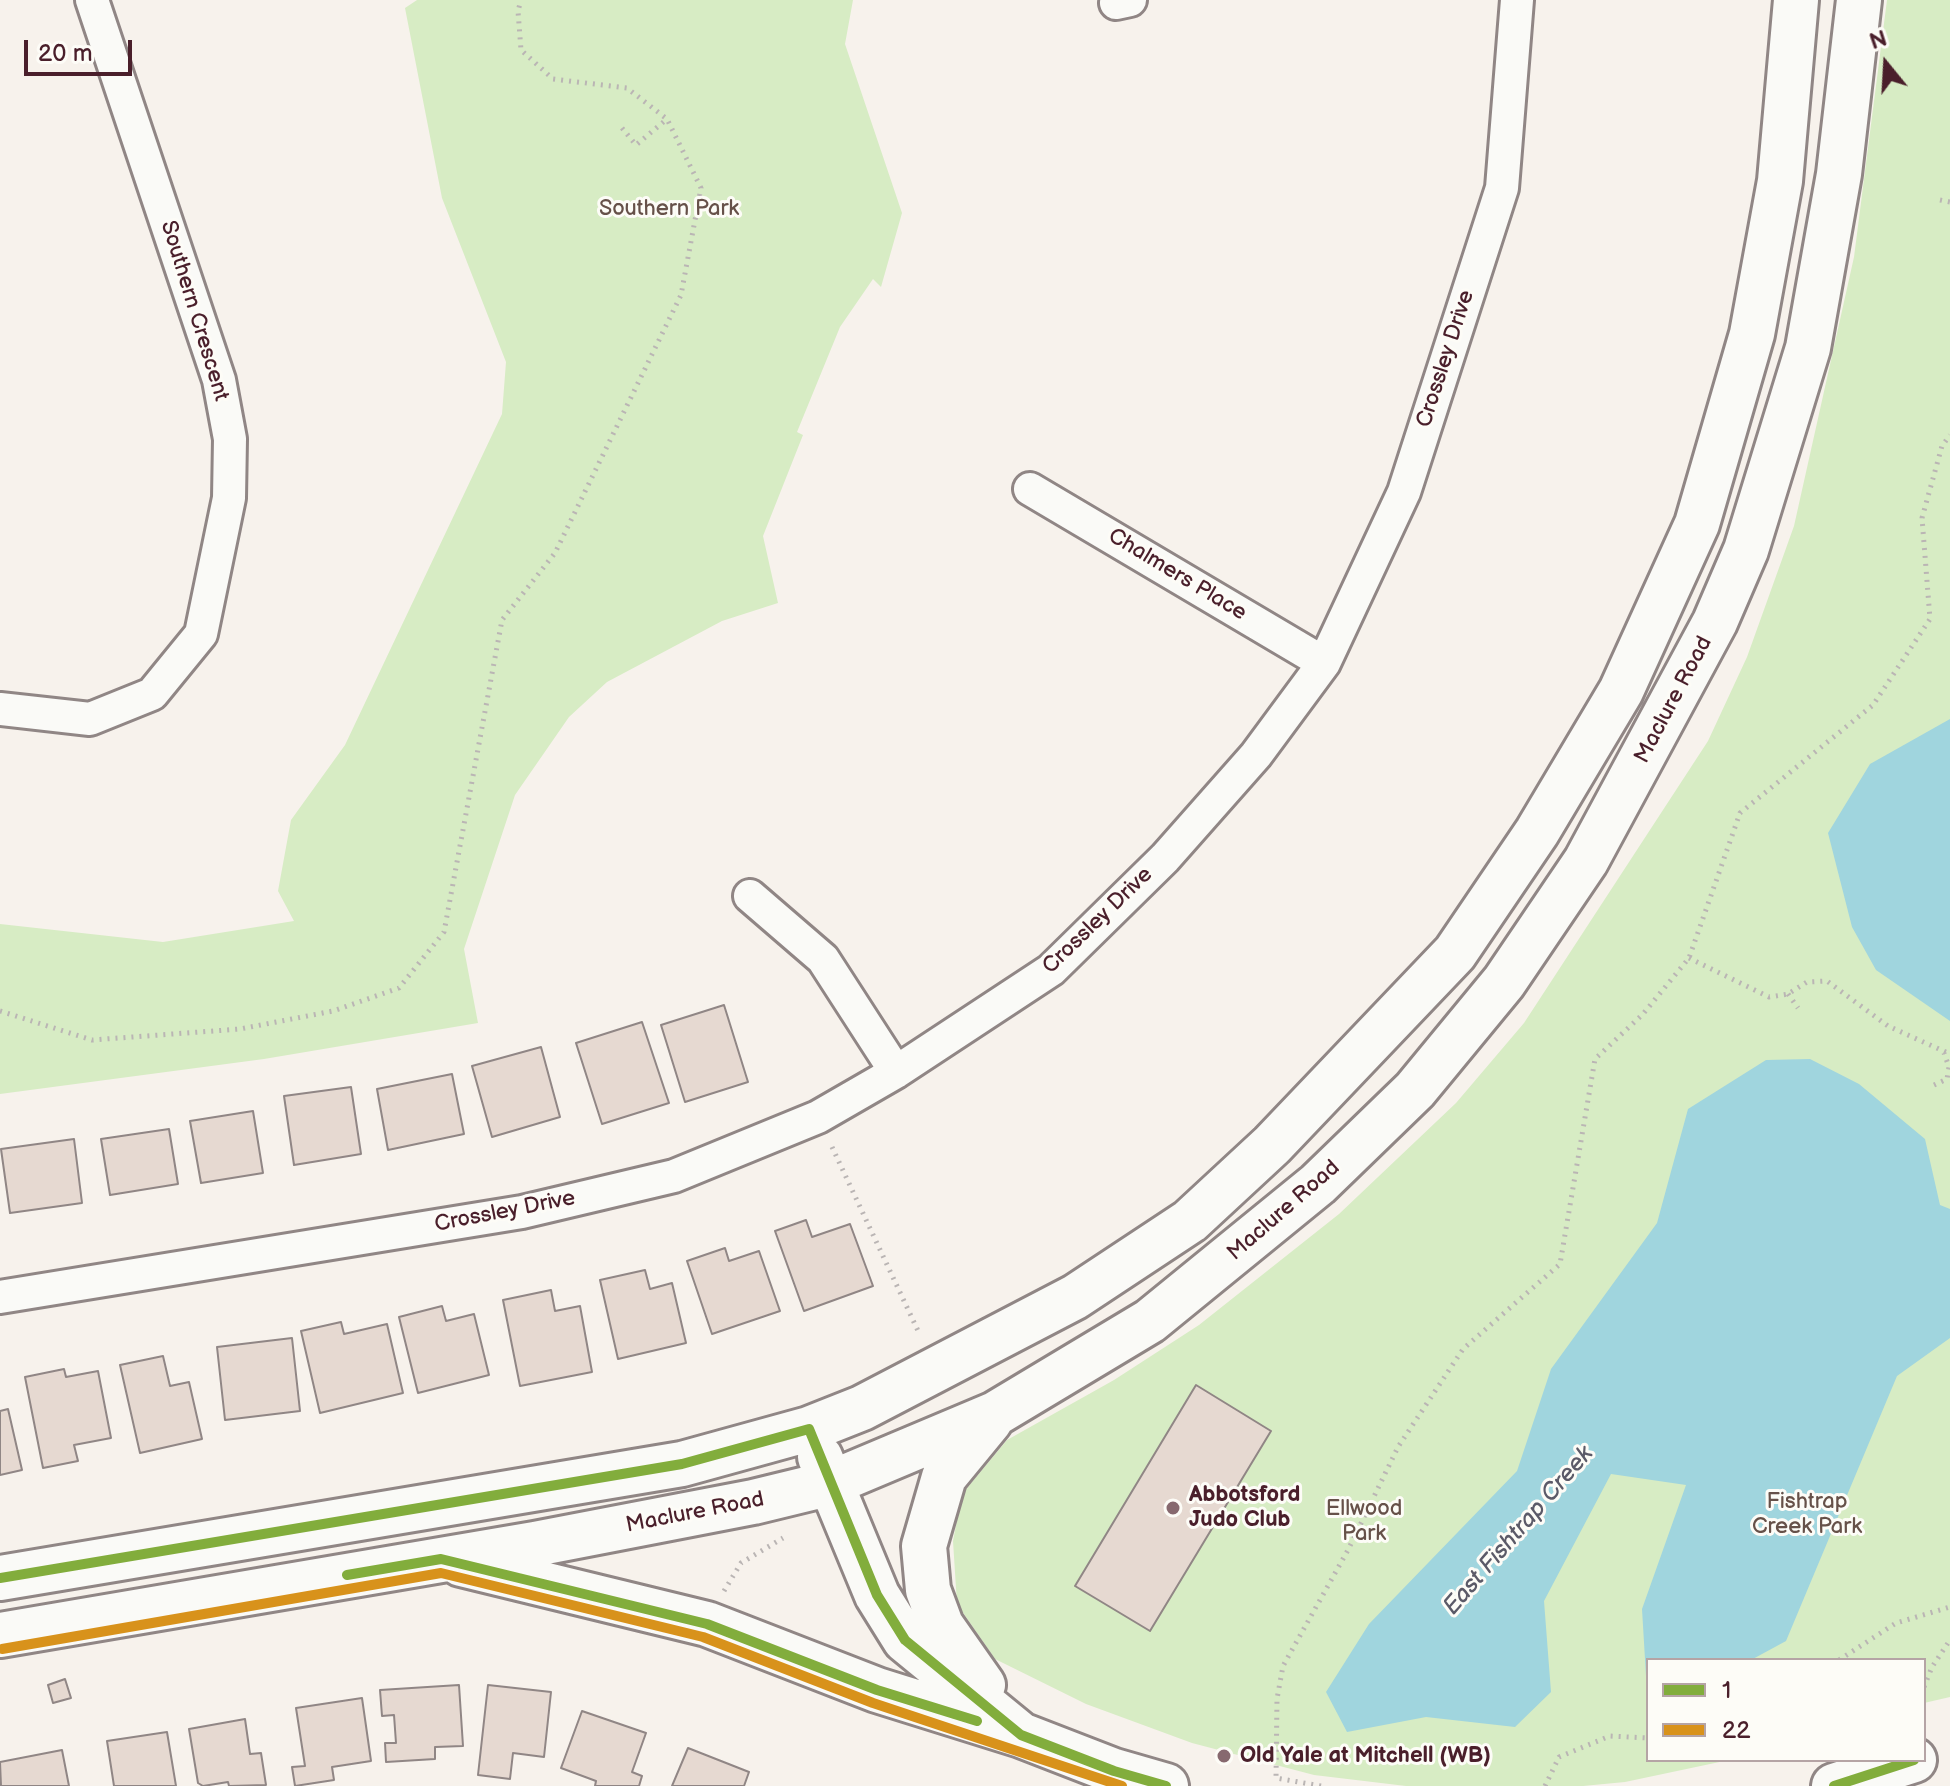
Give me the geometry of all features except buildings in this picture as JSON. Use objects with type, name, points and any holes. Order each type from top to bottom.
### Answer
[{"type":"main road","points":[[0,1578],[682,1464],[809,1429],[862,1408],[1075,1297],[1190,1221],[1272,1145],[1455,953],[1537,832],[1621,691],[1697,524],[1752,334],[1780,181],[1796,0]]},
{"type":"main road","name":"Maclure Road","points":[[0,1635],[753,1502],[831,1483],[995,1414],[1150,1321],[1318,1184],[1415,1090],[1504,982],[1586,861],[1715,622],[1746,550],[1808,348],[1839,174],[1859,0]]},
{"type":"main road","points":[[995,1414],[944,1477],[924,1546],[928,1590],[941,1625],[1021,1735]]},
{"type":"main road","points":[[809,1429],[877,1595],[905,1640],[1021,1735]]},
{"type":"main road","points":[[441,1559],[707,1624],[877,1690],[1021,1735],[1114,1771],[1166,1786]]},
{"type":"main road","points":[[1926,1756],[1950,1748]]},
{"type":"main road","points":[[1834,1786],[1908,1762]]},
{"type":"street","name":"Southern Crescent","points":[[0,709],[90,719],[152,694],[201,634],[229,498],[230,439],[219,380],[92,0]]},
{"type":"street","name":"Crossley Drive","points":[[0,1297],[522,1212],[674,1176],[818,1117],[896,1072],[1051,970],[1165,858],[1256,755],[1324,663],[1404,492],[1502,188],[1508,1]]},
{"type":"street","name":"Chalmers Place","points":[[1030,489],[1324,663]]},
{"type":"street","points":[[750,896],[823,959],[896,1072]]},
{"type":"path","points":[[0,1011],[92,1040],[240,1029],[333,1011],[399,988],[444,932],[502,620],[555,553],[681,295],[701,188],[667,119],[627,88],[553,79],[521,50],[518,11],[521,0]]},
{"type":"path","points":[[622,128],[636,145],[667,119]]},
{"type":"path","points":[[1940,200],[1950,202]]},
{"type":"path","points":[[1321,1786],[1276,1778],[1277,1699],[1283,1666],[1348,1550],[1398,1447],[1463,1349],[1560,1264],[1595,1059],[1643,1014],[1689,958],[1740,813],[1873,705],[1930,619],[1922,518],[1942,446],[1950,435]]},
{"type":"path","points":[[1689,958],[1769,997],[1788,994],[1807,982],[1827,981],[1888,1026],[1943,1052],[1949,1067],[1947,1079],[1934,1085]]},
{"type":"path","points":[[1788,994],[1798,1008]]},
{"type":"path","points":[[818,1117],[921,1336]]},
{"type":"path","points":[[1842,1658],[1896,1623],[1950,1607]]},
{"type":"path","points":[[1926,1682],[1950,1640]]},
{"type":"path","points":[[1545,1786],[1559,1757],[1610,1736],[1646,1738]]},
{"type":"green space","name":"Southern Park","points":[[417,0],[853,0],[845,44],[902,213],[881,287],[873,279],[840,327],[797,432],[803,435],[763,536],[778,603],[722,621],[607,682],[569,717],[515,795],[464,949],[478,1023],[264,1059],[0,1094],[0,924],[163,942],[294,921],[278,891],[291,820],[345,745],[502,414],[506,362],[442,198],[405,8]]},
{"type":"green space","name":"Ellwood Park","points":[[1887,0],[1950,0],[1950,1697],[1926,1703],[1926,1658],[1646,1658],[1646,1762],[1720,1762],[1625,1782],[1583,1786],[1406,1786],[1314,1775],[1192,1743],[1086,1704],[995,1659],[957,1604],[953,1541],[962,1494],[1007,1440],[1114,1380],[1199,1325],[1339,1214],[1456,1103],[1524,1023],[1708,741],[1747,657],[1794,526],[1854,257]]},
{"type":"water","points":[[1950,719],[1950,1021],[1876,970],[1852,927],[1828,833],[1870,764]]},
{"type":"water","name":"East Fishtrap Creek","points":[[1810,1059],[1859,1084],[1925,1139],[1940,1205],[1950,1209],[1950,1338],[1897,1376],[1786,1641],[1755,1658],[1646,1658],[1646,1676],[1642,1609],[1686,1485],[1611,1474],[1544,1601],[1551,1692],[1515,1727],[1426,1717],[1347,1732],[1326,1692],[1369,1624],[1517,1471],[1551,1369],[1657,1223],[1688,1109],[1766,1060]]},
{"type":"transit line","name":"1","points":[[0,1578],[682,1464],[809,1429],[877,1595],[905,1640],[1021,1735],[1114,1771],[1166,1786]]},
{"type":"transit line","name":"1","points":[[347,1575],[441,1559],[707,1624],[877,1690],[977,1721]]},
{"type":"transit line","name":"22","points":[[2,1649],[441,1573],[703,1637],[873,1703],[1122,1786]]},
{"type":"transit line","name":"1","points":[[1834,1786],[1908,1762]]},
{"type":"place","name":"Abbotsford Judo Club","points":[[1173,1508]]},
{"type":"place","name":"Old Yale at Mitchell (WB)","points":[[1224,1756]]},
{"type":"park label","name":"Fishtrap Creek Park","points":[[1807,1514]]}]
